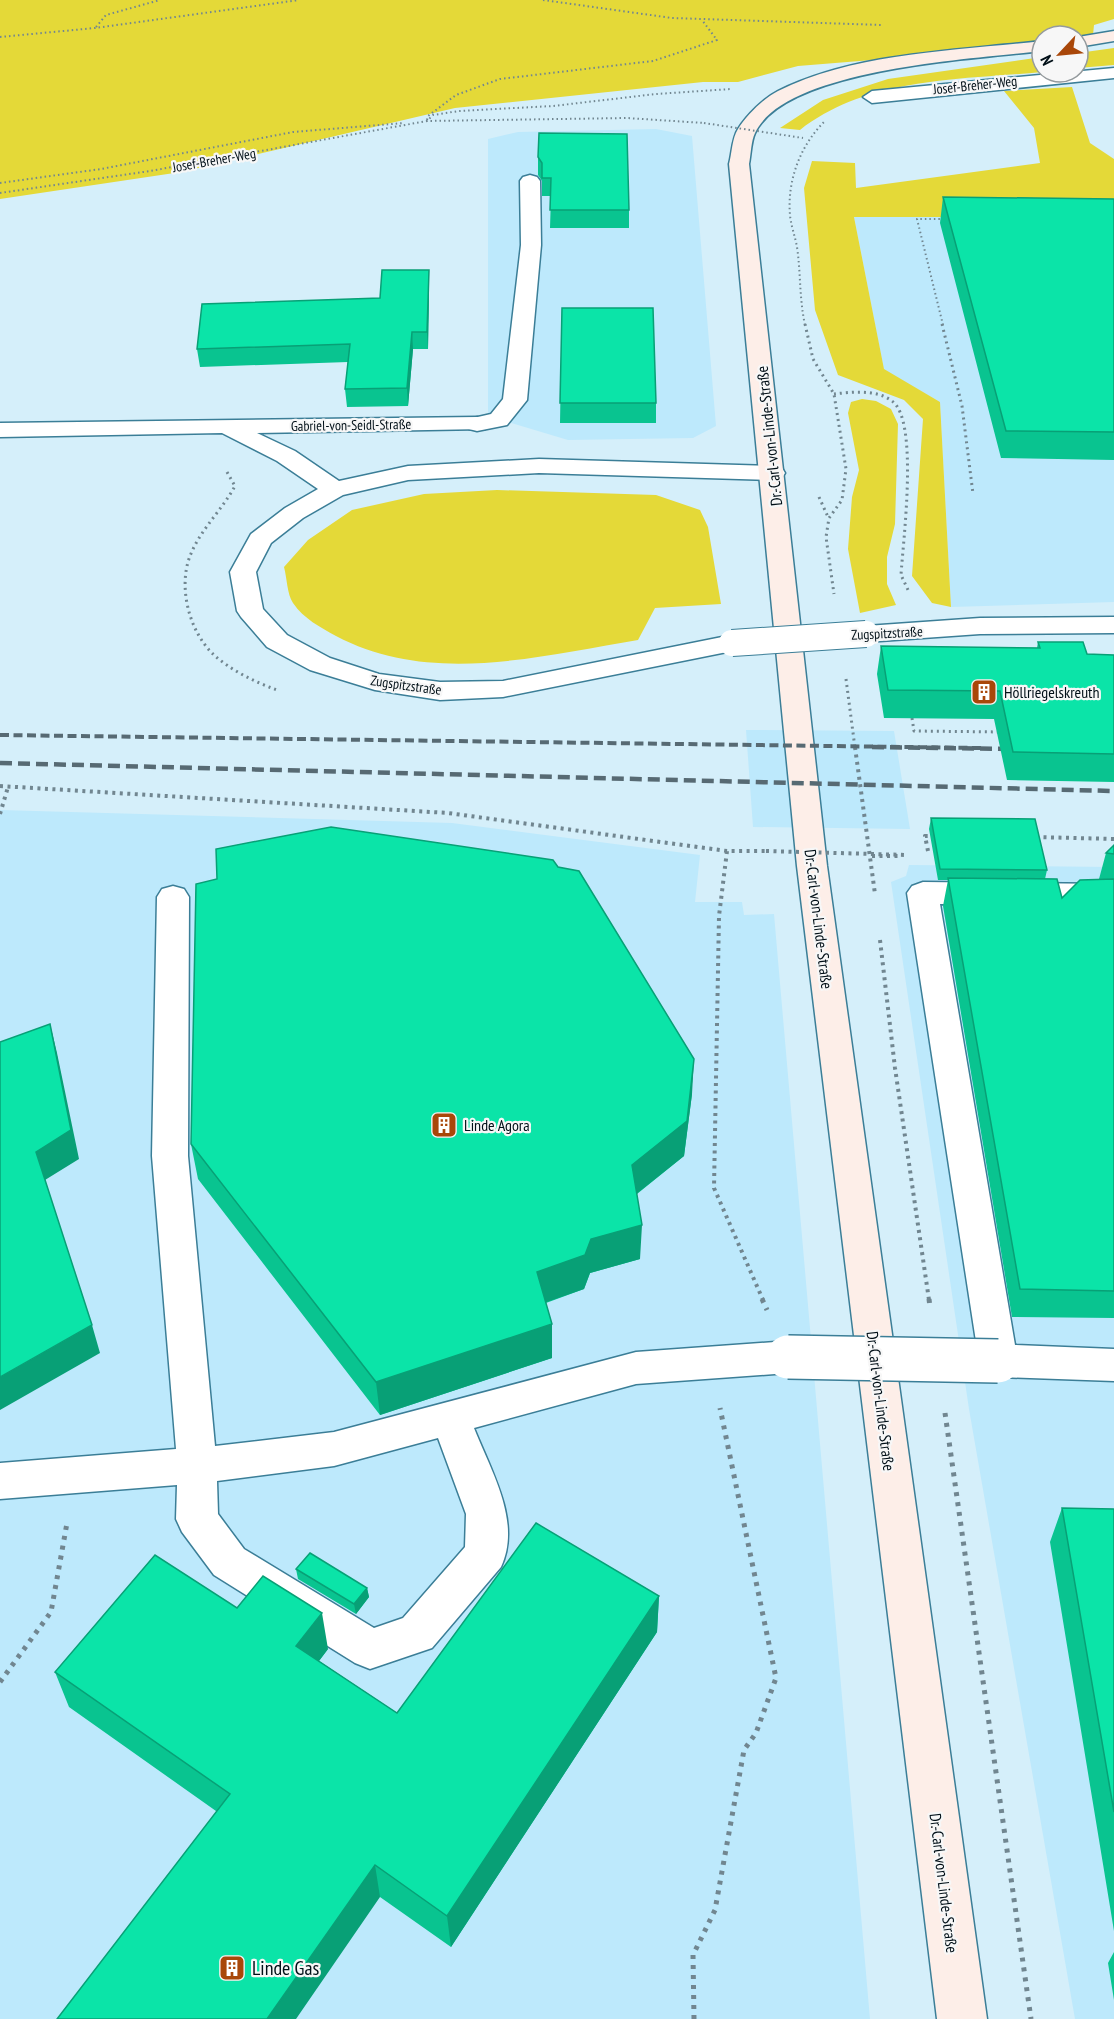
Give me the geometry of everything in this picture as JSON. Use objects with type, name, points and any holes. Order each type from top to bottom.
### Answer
[{"type":"main road","points":[[1090,40],[1114,36]]},
{"type":"main road","name":"Dr.-Carl-von-Linde-Straße","points":[[962,2019],[812,866],[773,473],[739,164],[746,131],[782,96],[816,82],[856,70],[1030,47]]},
{"type":"street","name":"Josef-Breher-Weg","points":[[872,97],[994,83],[1114,73]]},
{"type":"street","name":"Gabriel-von-Seidl-Straße","points":[[0,430],[477,424],[499,420],[515,400],[531,245],[530,181]]},
{"type":"street","name":"Gabriel-von-Seidl-Straße","points":[[224,426],[286,456],[335,489]]},
{"type":"street","name":"Zugspitzstraße","points":[[773,473],[539,466],[408,473],[335,489],[294,513],[260,539],[243,572],[250,611],[278,641],[320,664],[375,682],[440,691],[503,689],[732,643],[980,626],[1114,625]]},
{"type":"street","points":[[998,1361],[923,893],[1114,896]]},
{"type":"street","points":[[173,897],[170,1156],[197,1466],[197,1519],[229,1562],[370,1649],[417,1634],[486,1554],[487,1514],[451,1419]]},
{"type":"street","points":[[0,1481],[197,1466],[334,1449],[636,1368],[788,1357],[1114,1365]]},
{"type":"path","points":[[96,28],[106,15],[160,0]]},
{"type":"path","points":[[0,37],[96,28],[299,0]]},
{"type":"path","points":[[427,121],[428,116],[456,95],[500,79],[610,64],[653,61],[717,40],[702,20],[661,17],[543,0]]},
{"type":"path","name":"Josef-Breher-Weg","points":[[0,193],[150,171],[427,121],[433,115],[459,111],[553,106],[727,89]]},
{"type":"path","name":"Josef-Breher-Weg","points":[[0,183],[101,169],[293,132],[427,121],[627,118],[704,123],[808,138],[789,188],[790,217],[797,247],[799,298],[813,359],[834,394]]},
{"type":"path","points":[[952,219],[917,219],[962,406],[973,494]]},
{"type":"path","points":[[835,604],[826,537],[829,518],[842,500],[846,469],[834,394],[855,392],[877,395],[897,405],[904,421],[908,442],[901,575],[913,600]]},
{"type":"path","points":[[224,470],[230,474],[235,486],[203,530],[187,566],[186,608],[211,653],[261,685],[282,692]]},
{"type":"path","points":[[845,673],[876,900]]},
{"type":"path","points":[[912,718],[914,731],[1012,732]]},
{"type":"path","points":[[0,786],[448,813],[727,851],[908,855]]},
{"type":"path","points":[[0,814],[8,787]]},
{"type":"path","points":[[929,855],[925,836],[945,836]]},
{"type":"path","points":[[1033,837],[1114,839]]},
{"type":"path","points":[[727,851],[719,916],[714,1188],[788,1357]]},
{"type":"path","points":[[879,932],[895,1068],[932,1318]]},
{"type":"path","points":[[694,2019],[693,1955],[715,1910],[744,1750],[756,1732],[776,1678],[711,1363]]},
{"type":"path","points":[[945,1411],[1031,2019]]},
{"type":"path","points":[[0,1682],[51,1612],[65,1540],[73,1475]]},
{"type":"shaded area","points":[[0,0],[1114,0],[1114,19],[1094,25],[1093,35],[1090,35],[1090,24],[1030,24],[1030,44],[959,53],[798,66],[738,82],[703,82],[455,108],[181,172],[0,199]]},
{"type":"shaded area","points":[[1114,48],[1114,65],[1090,67],[1090,51]]},
{"type":"shaded area","points":[[1030,59],[1030,73],[947,80],[885,90],[827,113],[800,130],[780,128],[823,100],[888,79]]},
{"type":"shaded area","points":[[1072,87],[1090,143],[1114,159],[1114,217],[854,217],[884,369],[940,402],[951,607],[932,603],[912,576],[923,419],[904,400],[838,375],[815,310],[804,188],[812,161],[855,163],[856,188],[1040,163],[1034,128],[1004,91]]},
{"type":"shaded area","points":[[656,129],[692,136],[716,426],[693,438],[568,440],[488,416],[488,139],[518,132]]},
{"type":"shaded area","points":[[854,217],[1114,217],[1114,602],[951,607],[940,402],[884,370]]},
{"type":"shaded area","points":[[862,399],[876,401],[891,409],[898,424],[895,524],[887,557],[887,584],[896,605],[860,613],[848,549],[852,497],[859,470],[848,413],[851,402]]},
{"type":"shaded area","points":[[497,490],[656,495],[700,510],[708,527],[721,604],[655,608],[638,640],[524,659],[485,663],[447,663],[409,660],[372,651],[318,626],[302,614],[293,603],[288,591],[284,567],[308,540],[352,510],[424,494]]},
{"type":"shaded area","points":[[746,730],[894,731],[910,829],[753,827]]},
{"type":"shaded area","points":[[0,810],[452,823],[700,855],[695,902],[742,902],[744,915],[774,914],[870,2019],[0,2019]]},
{"type":"shaded area","points":[[909,865],[1114,867],[1114,2019],[1075,2019],[969,1409],[891,882],[906,876]]},
{"type":"building","points":[[539,133],[627,134],[629,210],[550,210],[551,178],[542,178],[542,163],[538,157]]},
{"type":"building","points":[[943,197],[1114,199],[1114,432],[1006,431]]},
{"type":"building","points":[[382,270],[429,270],[427,332],[412,332],[407,388],[345,389],[350,344],[197,349],[202,304],[380,298]]},
{"type":"building","points":[[562,308],[653,308],[656,403],[560,403]]},
{"type":"building","points":[[1038,642],[1083,642],[1087,654],[1114,655],[1114,754],[1013,752],[1000,691],[888,690],[881,646],[1040,648]]},
{"type":"building","points":[[931,818],[1035,819],[1047,870],[940,869]]},
{"type":"building","name":"Linde Agora","points":[[331,827],[553,860],[558,867],[579,871],[694,1059],[687,1121],[632,1165],[642,1225],[591,1239],[585,1255],[537,1272],[552,1324],[376,1382],[191,1144],[196,884],[217,879],[216,849]]},
{"type":"building","points":[[1114,845],[1114,854],[1106,853]]},
{"type":"building","points":[[948,878],[1057,879],[1062,898],[1080,880],[1114,879],[1114,1291],[1020,1289]]},
{"type":"building","points":[[50,1024],[71,1130],[36,1152],[92,1325],[0,1377],[0,1042]]},
{"type":"building","points":[[1062,1508],[1114,1509],[1114,1812]]},
{"type":"building","points":[[536,1523],[659,1596],[447,1916],[375,1865],[267,2019],[57,2019],[230,1794],[55,1672],[155,1555],[237,1608],[263,1576],[322,1613],[296,1646],[397,1713]]},
{"type":"building","points":[[310,1553],[367,1588],[354,1604],[296,1569]]},
{"type":"railway","points":[[0,735],[981,748]]},
{"type":"railway","points":[[872,747],[1017,749]]},
{"type":"railway","points":[[0,763],[1114,791]]},
{"type":"place","name":"Höllriegelskreuth","points":[[984,692]]},
{"type":"place","name":"Linde Agora","points":[[444,1125]]},
{"type":"place","name":"Linde Gas","points":[[232,1968]]}]
